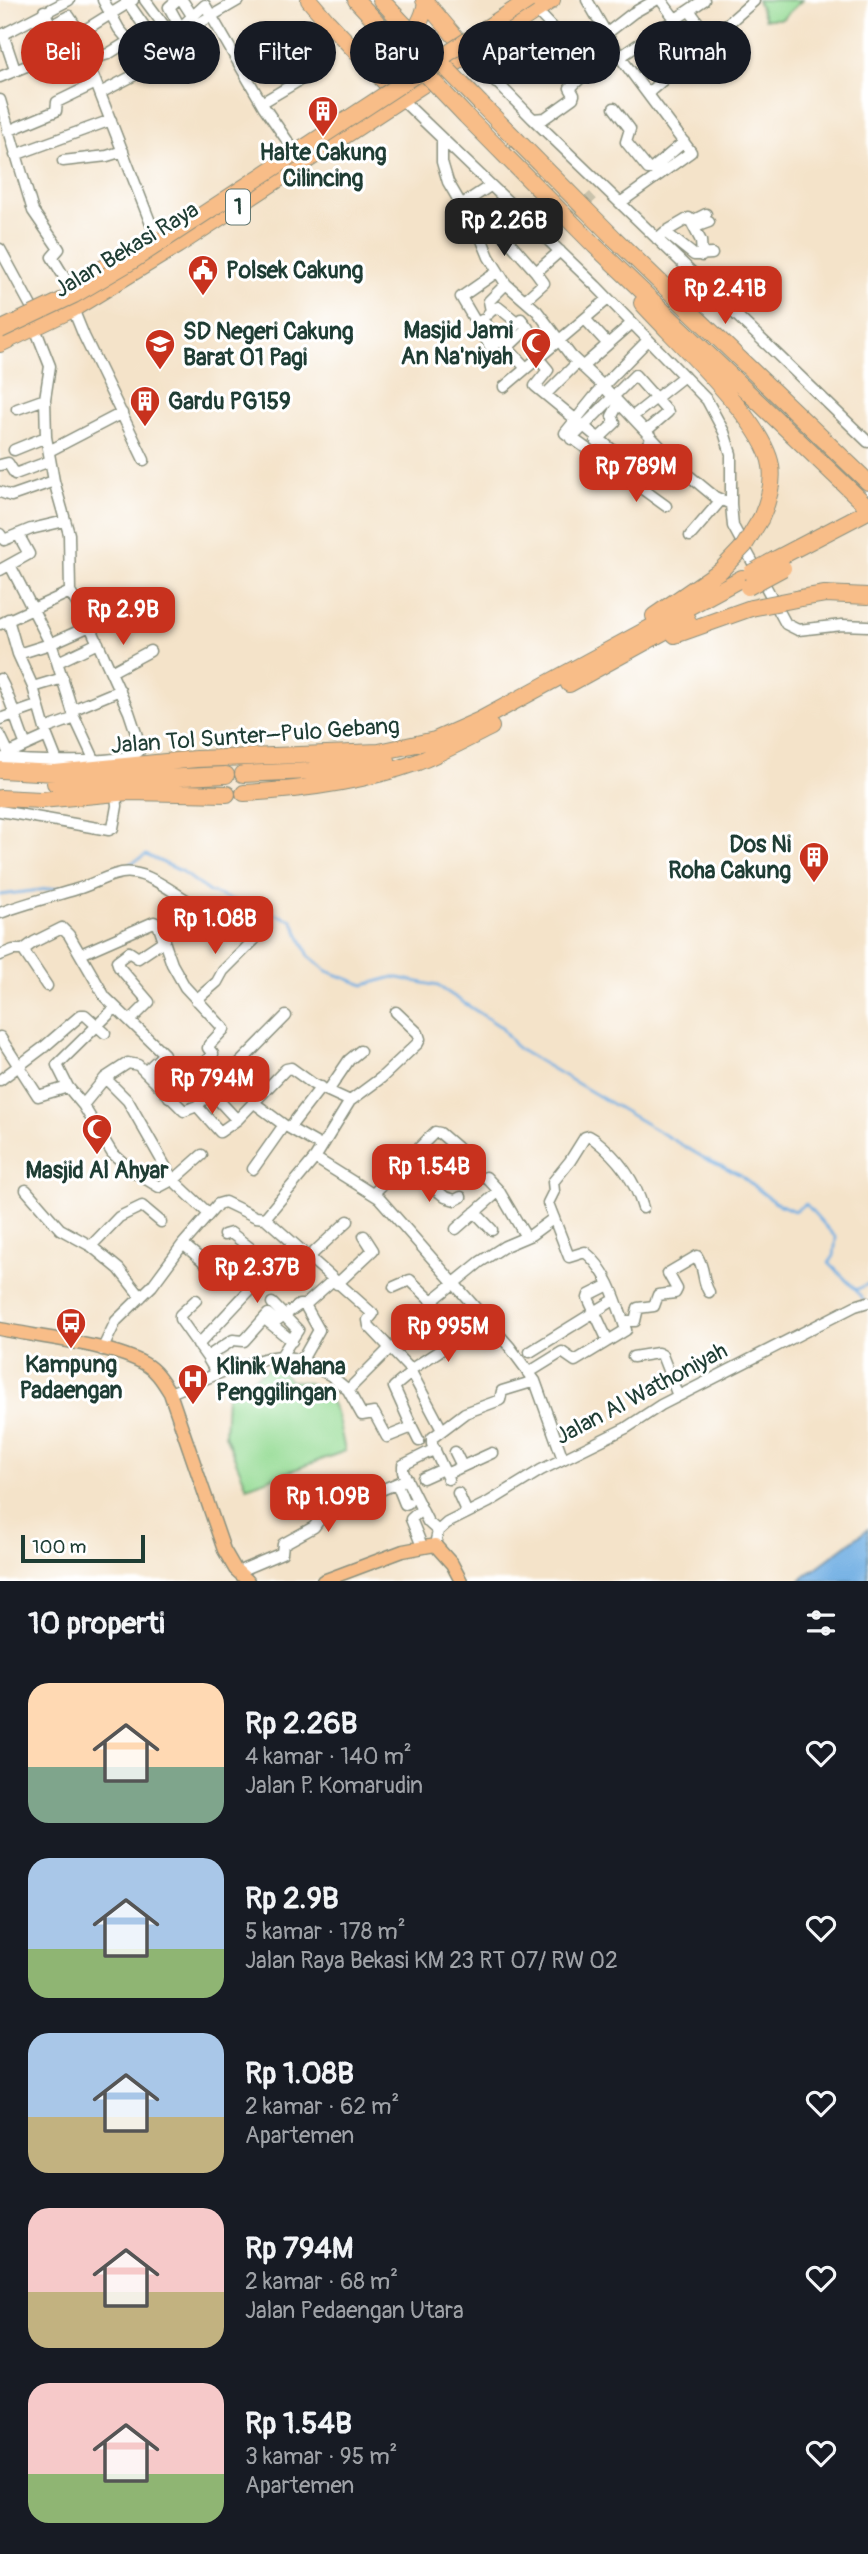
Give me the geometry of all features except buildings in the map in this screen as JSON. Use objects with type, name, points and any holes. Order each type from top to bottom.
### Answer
[{"type":"highway","points":[[309,0],[350,46]]},
{"type":"highway","points":[[356,0],[595,246],[868,509],[842,530],[579,666]]},
{"type":"highway","points":[[381,0],[586,210],[868,482]]},
{"type":"highway","name":"Jalan Bekasi Raya","points":[[488,21],[520,0]]},
{"type":"highway","name":"Jalan Bekasi Raya","points":[[514,21],[533,5],[552,0]]},
{"type":"highway","points":[[425,1],[458,41]]},
{"type":"highway","points":[[421,21],[425,1]]},
{"type":"highway","points":[[0,330],[74,295],[131,261],[533,5]]},
{"type":"highway","name":"Jalan Bekasi Raya","points":[[0,322],[67,290],[156,237],[458,41]]},
{"type":"highway","name":"Jalan Bekasi Raya","points":[[0,344],[73,309],[189,239],[458,63]]},
{"type":"highway","points":[[387,84],[402,100]]},
{"type":"highway","points":[[579,666],[721,570],[744,546],[761,518],[769,494],[772,472],[767,452],[755,430],[731,399],[620,278],[595,246]]},
{"type":"highway","points":[[816,432],[868,475]]},
{"type":"highway","points":[[842,530],[868,522]]},
{"type":"highway","points":[[627,653],[745,582]]},
{"type":"highway","points":[[627,653],[709,621],[751,608],[825,594],[868,596]]},
{"type":"highway","name":"Jalan Tol Sunter–Pulo Gebang","points":[[0,798],[32,800],[116,793],[235,793],[319,785],[416,763],[490,727],[627,653]]},
{"type":"highway","name":"Jalan Tol Sunter–Pulo Gebang","points":[[5,760],[55,773],[196,759],[368,753],[416,745],[446,736],[579,666]]},
{"type":"highway","points":[[0,781],[41,783],[302,771],[381,762],[419,751],[446,736]]},
{"type":"highway","points":[[0,791],[48,794],[61,798]]},
{"type":"main road","points":[[0,1329],[128,1357],[146,1365],[157,1374],[170,1393],[224,1550],[234,1569],[246,1575]]},
{"type":"main road","points":[[323,1581],[428,1546],[452,1564],[461,1581]]},
{"type":"street","points":[[3,34],[69,0]]},
{"type":"street","points":[[103,0],[118,25]]},
{"type":"street","points":[[145,0],[165,21]]},
{"type":"street","points":[[172,21],[169,7],[179,0],[192,18]]},
{"type":"street","points":[[188,21],[209,10],[239,0]]},
{"type":"street","points":[[587,0],[599,21]]},
{"type":"street","points":[[620,23],[656,0]]},
{"type":"street","points":[[662,0],[675,19]]},
{"type":"street","points":[[672,21],[702,0]]},
{"type":"street","points":[[98,21],[129,1],[141,21]]},
{"type":"street","points":[[732,21],[754,1]]},
{"type":"street","points":[[533,5],[548,21]]},
{"type":"street","points":[[197,21],[209,10]]},
{"type":"street","points":[[209,10],[234,53]]},
{"type":"street","points":[[689,10],[697,21]]},
{"type":"street","points":[[44,11],[48,21]]},
{"type":"street","points":[[0,21],[15,70]]},
{"type":"street","points":[[620,56],[691,154],[620,203]]},
{"type":"street","points":[[0,77],[21,68]]},
{"type":"street","points":[[8,131],[56,111],[57,102],[118,80]]},
{"type":"street","points":[[96,84],[156,237]]},
{"type":"street","points":[[252,84],[293,149]]},
{"type":"street","points":[[263,102],[292,84]]},
{"type":"street","points":[[497,84],[620,203],[661,235],[868,442]]},
{"type":"street","points":[[533,119],[545,118],[573,98],[570,88],[574,84]]},
{"type":"street","points":[[648,93],[659,84]]},
{"type":"street","points":[[0,100],[33,211],[59,248],[52,257],[66,280],[73,309],[144,460]]},
{"type":"street","points":[[402,100],[505,201],[548,234],[560,251],[710,405],[724,432],[732,466],[726,502],[733,526],[786,624],[798,630],[842,625],[868,626]]},
{"type":"street","points":[[614,108],[630,129],[626,142],[648,169],[652,169],[684,142]]},
{"type":"street","points":[[15,155],[111,120]]},
{"type":"street","points":[[442,140],[444,171],[506,284],[528,303],[579,365],[603,386],[681,469],[726,502]]},
{"type":"street","points":[[62,161],[107,156],[123,151]]},
{"type":"street","points":[[592,193],[602,184]]},
{"type":"street","points":[[461,205],[490,186]]},
{"type":"street","points":[[503,345],[520,321],[528,303],[544,283],[489,217],[505,201]]},
{"type":"street","points":[[678,242],[708,218]]},
{"type":"street","points":[[685,219],[695,227],[707,255],[690,253],[678,242],[661,235],[685,219]]},
{"type":"street","points":[[482,240],[498,231]]},
{"type":"street","points":[[0,249],[32,308]]},
{"type":"street","points":[[536,272],[560,251]]},
{"type":"street","points":[[498,272],[461,295],[479,322],[525,367]]},
{"type":"street","points":[[491,311],[489,301],[506,284]]},
{"type":"street","points":[[504,387],[608,299]]},
{"type":"street","points":[[479,322],[498,307],[520,321]]},
{"type":"street","points":[[585,319],[607,343]]},
{"type":"street","points":[[546,394],[632,323]]},
{"type":"street","points":[[5,760],[94,759],[134,755],[139,751],[139,743],[120,690],[90,626],[70,592],[69,534],[54,481],[46,437],[45,399],[50,366],[35,328]]},
{"type":"street","points":[[648,340],[603,386],[571,439],[666,506]]},
{"type":"street","points":[[538,358],[548,370],[535,384],[632,466]]},
{"type":"street","points":[[580,421],[615,399],[635,375],[658,398],[668,412],[649,434],[632,466],[624,475]]},
{"type":"street","points":[[632,417],[684,376]]},
{"type":"street","points":[[17,409],[45,399]]},
{"type":"street","points":[[587,451],[615,424],[612,417],[615,399]]},
{"type":"street","points":[[0,465],[8,463],[15,474],[122,413]]},
{"type":"street","points":[[14,450],[46,437]]},
{"type":"street","points":[[599,459],[610,446]]},
{"type":"street","points":[[0,492],[5,492],[8,496],[54,481]]},
{"type":"street","points":[[690,536],[726,502]]},
{"type":"street","points":[[0,534],[4,540],[65,521]]},
{"type":"street","points":[[18,534],[29,554],[5,567],[32,608],[50,643],[74,714],[94,759]]},
{"type":"street","points":[[70,592],[3,620],[33,687],[45,729],[120,690]]},
{"type":"street","points":[[18,654],[90,626]]},
{"type":"street","points":[[58,662],[98,643]]},
{"type":"street","points":[[111,671],[150,651]]},
{"type":"street","points":[[33,687],[63,678]]},
{"type":"street","points":[[0,679],[8,693],[26,746]]},
{"type":"street","points":[[0,719],[37,706]]},
{"type":"street","points":[[0,735],[5,760]]},
{"type":"street","points":[[5,760],[47,736],[57,761]]},
{"type":"street","points":[[0,811],[109,831],[113,828],[117,806],[116,793]]},
{"type":"street","points":[[0,913],[30,901],[131,872],[141,874],[190,902]]},
{"type":"street","points":[[81,954],[154,922],[158,924],[172,964],[196,1000],[223,1028],[209,1045],[213,1054],[169,1097]]},
{"type":"street","points":[[0,955],[13,950],[23,950],[62,928],[69,935],[105,996],[163,1054],[145,1072]]},
{"type":"street","points":[[196,1000],[257,937]]},
{"type":"street","points":[[130,1021],[149,1002],[119,967],[117,961],[129,952],[138,958],[165,940]]},
{"type":"street","points":[[23,950],[47,986]]},
{"type":"street","points":[[115,1008],[101,1029],[57,1065],[68,1087],[83,1105],[112,1153],[134,1172],[159,1187],[173,1180],[202,1155]]},
{"type":"street","points":[[265,1218],[315,1158],[350,1101],[381,1078],[418,1043],[418,1033],[396,1012]]},
{"type":"street","points":[[0,1080],[81,1014],[101,1029]]},
{"type":"street","points":[[83,1105],[105,1078],[128,1063],[138,1065],[184,1111],[197,1105],[211,1092],[286,1016]]},
{"type":"street","points":[[0,1037],[38,1096],[68,1087]]},
{"type":"street","points":[[253,1169],[287,1126],[360,1051]]},
{"type":"street","points":[[197,1105],[220,1132],[237,1120],[286,1069],[291,1068],[350,1101]]},
{"type":"street","points":[[105,1078],[128,1101],[173,1180],[209,1214]]},
{"type":"street","points":[[211,1092],[237,1120]]},
{"type":"street","points":[[253,1102],[321,1146]]},
{"type":"street","points":[[373,1194],[435,1132],[463,1152]]},
{"type":"street","points":[[553,1338],[562,1352],[575,1361],[626,1330],[609,1285],[594,1261],[584,1252],[569,1257],[548,1203],[554,1191],[553,1182],[583,1139],[587,1136],[603,1146],[620,1164],[640,1195],[643,1208]]},
{"type":"street","points":[[315,1158],[373,1194],[509,1346],[531,1377],[563,1459]]},
{"type":"street","points":[[405,1164],[445,1197],[455,1200],[461,1197]]},
{"type":"street","points":[[486,1177],[499,1191],[526,1237]]},
{"type":"street","points":[[26,1190],[60,1229],[91,1246],[119,1269],[141,1297]]},
{"type":"street","points":[[456,1229],[499,1191]]},
{"type":"street","points":[[102,1350],[116,1321],[141,1297],[218,1204],[225,1202],[256,1217],[265,1218],[335,1282],[375,1312],[368,1324],[411,1371],[442,1430]]},
{"type":"street","points":[[91,1246],[119,1217],[142,1206],[161,1222]]},
{"type":"street","points":[[475,1212],[492,1230]]},
{"type":"street","points":[[432,1301],[453,1282],[505,1246],[526,1237],[554,1218]]},
{"type":"street","points":[[309,1257],[348,1221]]},
{"type":"street","points":[[224,1235],[232,1233],[254,1251],[255,1259],[268,1272]]},
{"type":"street","points":[[207,1357],[233,1340],[244,1341],[268,1314],[276,1321],[299,1305],[305,1305],[373,1250],[364,1237]]},
{"type":"street","points":[[183,1244],[225,1280]]},
{"type":"street","points":[[198,1345],[293,1244]]},
{"type":"street","points":[[622,1321],[635,1321],[638,1308],[654,1306],[656,1296],[676,1292],[668,1273],[697,1256],[704,1269],[704,1283],[709,1292]]},
{"type":"street","points":[[394,1287],[410,1280],[458,1326],[452,1332],[450,1344],[411,1371],[394,1387],[419,1441]]},
{"type":"street","points":[[608,1341],[588,1296],[609,1285]]},
{"type":"street","points":[[196,1300],[180,1315],[180,1319],[216,1374]]},
{"type":"street","points":[[530,1352],[614,1300]]},
{"type":"street","name":"Jalan Al Wathoniyah","points":[[438,1531],[447,1523],[563,1459],[626,1428],[678,1396],[855,1306],[868,1302]]},
{"type":"street","points":[[272,1303],[297,1327],[298,1332],[281,1356]]},
{"type":"street","points":[[302,1360],[319,1331],[305,1305]]},
{"type":"street","points":[[264,1319],[292,1340]]},
{"type":"street","points":[[348,1390],[390,1348]]},
{"type":"street","points":[[446,1474],[432,1438],[472,1410],[500,1400],[502,1391],[531,1377],[562,1352]]},
{"type":"street","points":[[633,1357],[658,1353],[662,1355],[678,1396]]},
{"type":"street","points":[[170,1393],[216,1374],[262,1359],[281,1356],[302,1360],[330,1375],[348,1390],[362,1415],[375,1414],[385,1437],[412,1427]]},
{"type":"street","points":[[403,1407],[425,1399]]},
{"type":"street","points":[[408,1503],[405,1504],[402,1482],[403,1465],[435,1449]]},
{"type":"street","points":[[455,1452],[462,1466]]},
{"type":"street","points":[[423,1478],[446,1474],[492,1453]]},
{"type":"street","points":[[246,1575],[282,1553],[284,1544],[314,1527],[318,1520],[402,1482]]},
{"type":"street","points":[[402,1482],[422,1509],[432,1527],[438,1531],[428,1546],[411,1519],[422,1509]]},
{"type":"street","points":[[458,1493],[467,1513]]},
{"type":"green space","points":[[757,0],[802,0],[782,19],[765,19]]},
{"type":"green space","points":[[276,1363],[290,1381],[305,1382],[325,1393],[336,1413],[345,1451],[247,1487],[225,1435],[227,1396]]},
{"type":"water","points":[[868,1529],[868,1581],[800,1581],[800,1580]]},
{"type":"waterway","points":[[120,869],[146,855],[181,871],[209,892],[292,920],[309,956],[327,971],[364,985],[394,977],[438,986],[501,1027],[517,1048],[704,1158],[739,1174],[774,1202],[794,1211],[806,1204],[836,1238],[834,1256],[829,1263],[856,1290],[868,1284]]},
{"type":"waterway","points":[[0,895],[64,887]]},
{"type":"waterway","points":[[856,1290],[864,1301]]},
{"type":"tunnel","points":[[553,233],[594,195]]},
{"type":"place","name":"Halte Cakung Cilincing","points":[[323,138]]},
{"type":"place","name":"Polsek Cakung","points":[[203,297]]},
{"type":"place","name":"Masjid Jami An Na'niyah","points":[[536,370]]},
{"type":"place","name":"SD Negeri Cakung Barat 01 Pagi","points":[[160,371]]},
{"type":"place","name":"Gardu PG159","points":[[145,428]]},
{"type":"place","name":"Dos Ni Roha Cakung","points":[[814,884]]},
{"type":"place","name":"Masjid Al Ahyar","points":[[97,1156]]},
{"type":"place","name":"Kampung Padaengan","points":[[71,1350]]},
{"type":"place","name":"Klinik Wahana Penggilingan","points":[[193,1406]]}]
